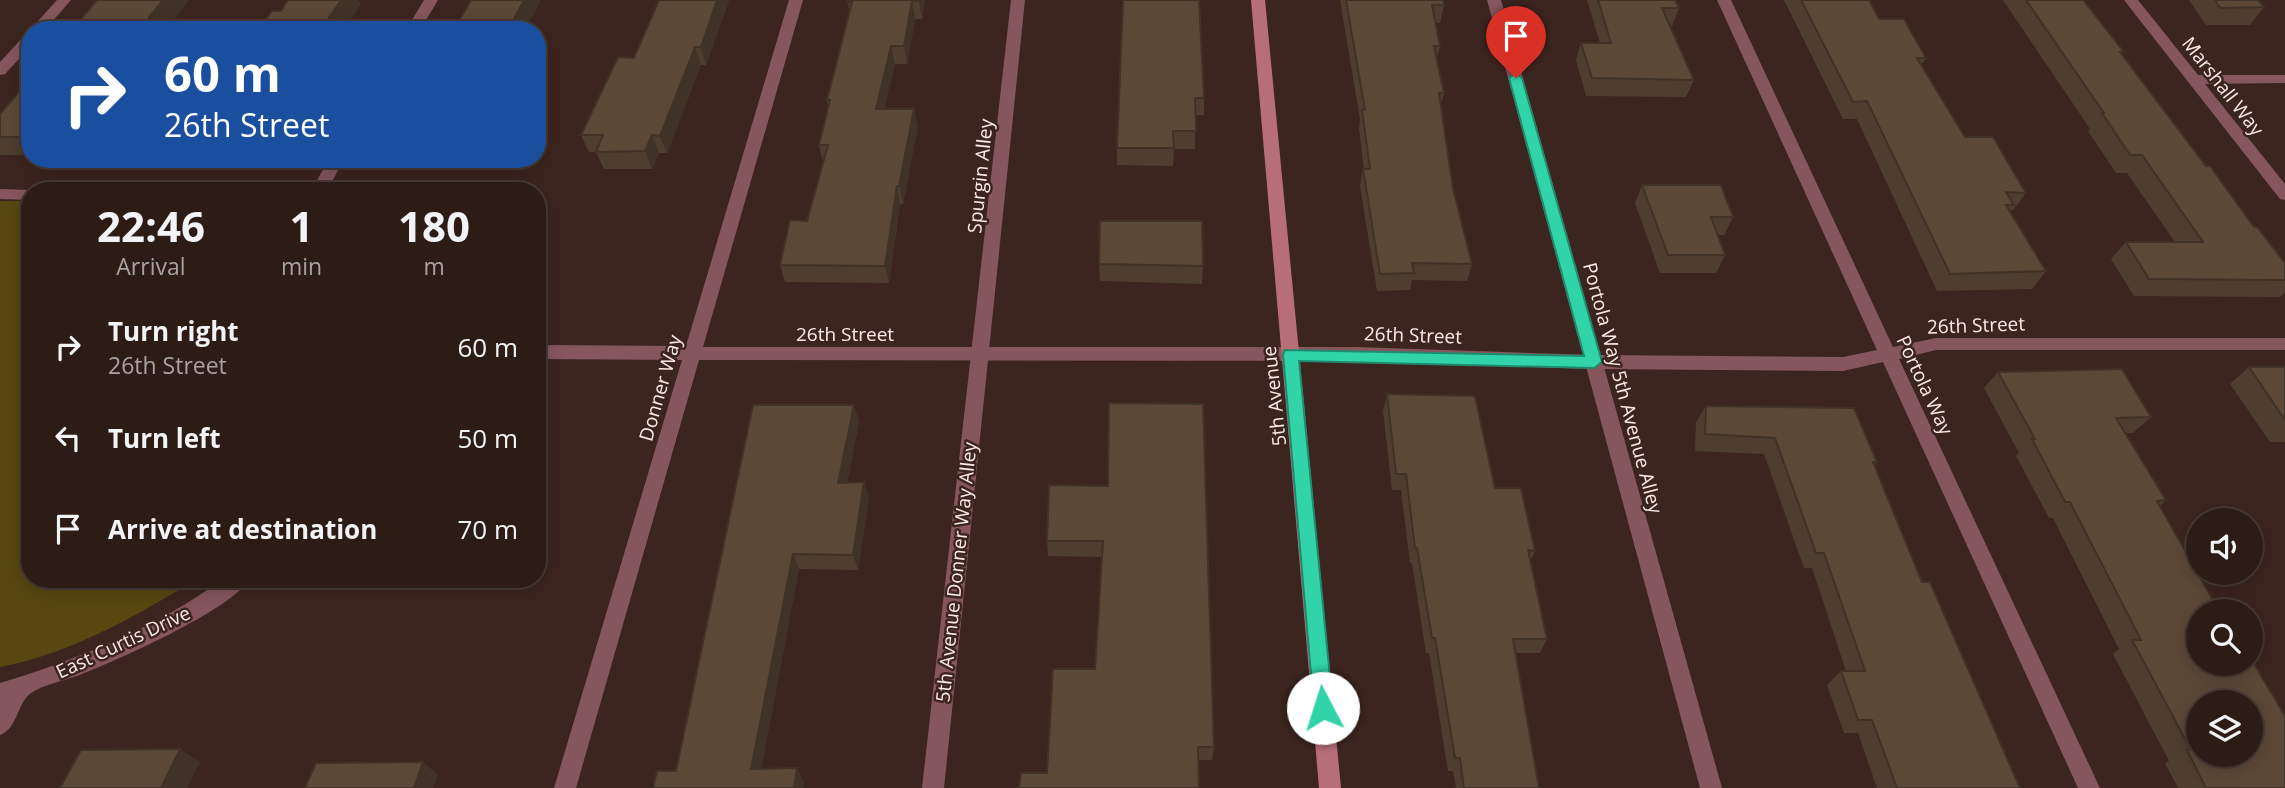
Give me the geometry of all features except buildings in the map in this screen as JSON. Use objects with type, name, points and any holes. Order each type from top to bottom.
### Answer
[{"type":"street","points":[[45,21],[64,0]]},
{"type":"street","points":[[418,21],[431,0]]},
{"type":"street","name":"Donner Way","points":[[565,788],[796,0]]},
{"type":"street","name":"Spurgin Alley","points":[[980,355],[1018,0]]},
{"type":"street","name":"5th Avenue","points":[[1258,0],[1330,788]]},
{"type":"street","name":"Portola Way 5th Avenue Alley","points":[[1494,0],[1711,788]]},
{"type":"street","name":"Portola Way","points":[[1724,0],[2089,788]]},
{"type":"street","name":"Marshall Way","points":[[2131,0],[2285,195]]},
{"type":"street","points":[[0,71],[21,48]]},
{"type":"street","points":[[2194,80],[2285,79]]},
{"type":"street","points":[[0,194],[21,195]]},
{"type":"street","name":"26th Street","points":[[546,352],[1291,354],[1594,362],[1843,364],[1936,344],[2285,344]]},
{"type":"street","name":"5th Avenue Donner Way Alley","points":[[933,788],[980,355]]},
{"type":"street","name":"East Curtis Drive","points":[[0,693],[91,661],[214,599],[228,588]]},
{"type":"street","points":[[0,724],[23,686]]},
{"type":"shaded area","points":[[0,201],[21,201],[21,588],[182,588],[126,620],[77,643],[52,653],[0,667]]},
{"type":"route","points":[[1323,708],[1291,354],[1594,362],[1516,78]]}]
